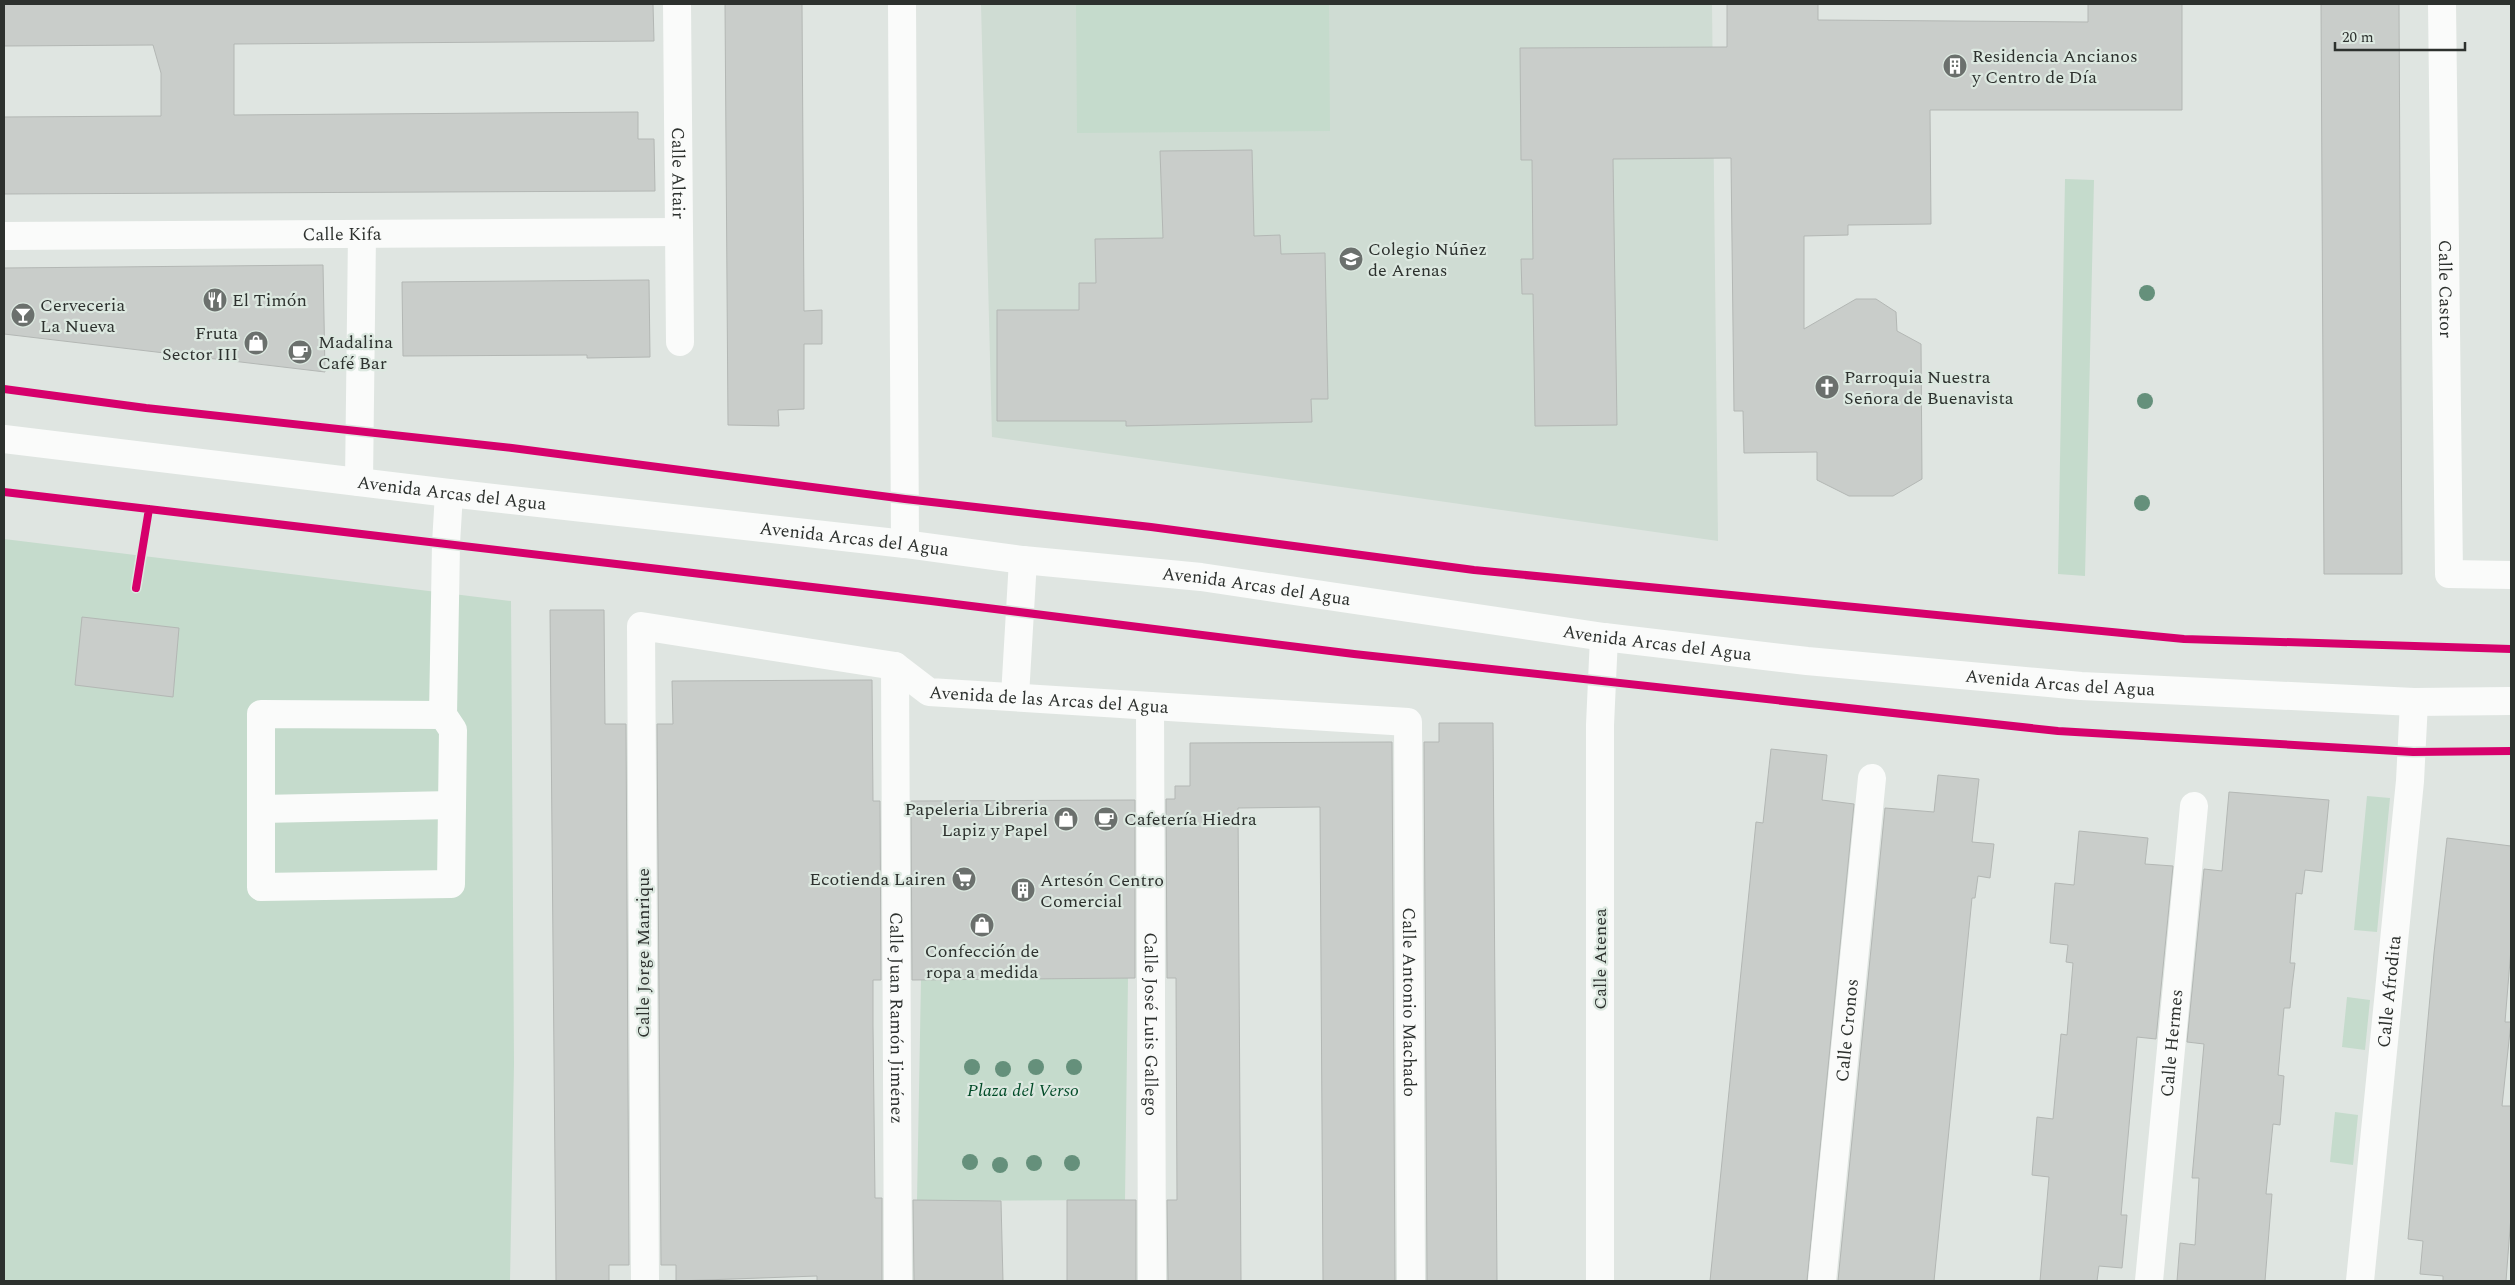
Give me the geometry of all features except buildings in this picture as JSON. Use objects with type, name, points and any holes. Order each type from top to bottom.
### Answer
[{"type":"street","name":"Calle Altair","points":[[676,4],[680,342]]},
{"type":"street","points":[[902,4],[905,544]]},
{"type":"street","name":"Calle Castor","points":[[2442,4],[2449,574],[2511,575]]},
{"type":"street","name":"Calle Kifa","points":[[4,236],[679,232]]},
{"type":"street","points":[[359,482],[362,234]]},
{"type":"street","name":"Avenida Arcas del Agua","points":[[4,439],[449,493],[905,544],[1023,560],[1254,584],[1604,637],[1807,661],[2081,686],[2414,702],[2511,701]]},
{"type":"street","points":[[443,715],[261,714],[260,887],[451,884],[453,730],[443,715],[446,544],[449,493]]},
{"type":"street","points":[[1014,696],[1023,560]]},
{"type":"street","name":"Avenida de las Arcas del Agua","points":[[641,626],[895,666],[929,692],[1408,722]]},
{"type":"street","name":"Calle Jorge Manrique","points":[[641,626],[645,1281]]},
{"type":"street","name":"Calle Atenea","points":[[1600,1281],[1600,725],[1604,637]]},
{"type":"street","name":"Calle Juan Ramón Jiménez","points":[[895,666],[898,1281]]},
{"type":"street","name":"Calle Afrodita","points":[[2360,1281],[2410,781],[2414,702]]},
{"type":"street","name":"Calle José Luis Gallego","points":[[1150,706],[1152,1281]]},
{"type":"street","name":"Calle Antonio Machado","points":[[1408,722],[1411,1281]]},
{"type":"street","name":"Calle Cronos","points":[[1822,1281],[1872,778]]},
{"type":"street","points":[[261,809],[452,805]]},
{"type":"street","name":"Calle Hermes","points":[[2149,1281],[2194,806]]},
{"type":"shaded area","name":"Colegio Núñez de Arenas","points":[[981,4],[1712,4],[1718,541],[992,437]]},
{"type":"green space","points":[[1076,4],[1329,4],[1330,131],[1077,133]]},
{"type":"green space","points":[[2065,179],[2094,180],[2085,576],[2058,574]]},
{"type":"green space","points":[[4,539],[511,601],[514,1064],[510,1281],[4,1281]]},
{"type":"green space","points":[[2367,796],[2390,798],[2377,932],[2354,930]]},
{"type":"green space","name":"Plaza del Verso","points":[[1128,978],[1125,1200],[917,1201],[921,980]]},
{"type":"green space","points":[[2347,997],[2370,1000],[2365,1050],[2342,1047]]},
{"type":"green space","points":[[2335,1112],[2358,1115],[2353,1165],[2330,1162]]},
{"type":"cycle path","points":[[4,389],[146,408],[512,448],[905,499],[1151,527],[1474,570],[2184,639],[2511,649]]},
{"type":"cycle path","points":[[4,492],[931,601],[1354,654],[2058,731],[2413,752],[2511,751]]},
{"type":"cycle path","points":[[136,588],[149,509]]},
{"type":"place","name":"Residencia Ancianos y Centro de Día","points":[[1955,66]]},
{"type":"place","name":"Colegio Núñez de Arenas","points":[[1351,259]]},
{"type":"place","name":"El Timón","points":[[215,300]]},
{"type":"place","name":"Cerveceria La Nueva","points":[[23,315]]},
{"type":"place","name":"Fruta Sector III","points":[[256,343]]},
{"type":"place","name":"Madalina Café Bar","points":[[300,352]]},
{"type":"place","name":"Parroquia Nuestra Señora de Buenavista","points":[[1827,387]]},
{"type":"place","name":"Papeleria Libreria Lapiz y Papel","points":[[1066,819]]},
{"type":"place","name":"Cafetería Hiedra","points":[[1106,819]]},
{"type":"place","name":"Ecotienda Lairen","points":[[964,879]]},
{"type":"place","name":"Artesón Centro Comercial","points":[[1023,890]]},
{"type":"place","name":"Confección de ropa a medida","points":[[982,925]]}]
